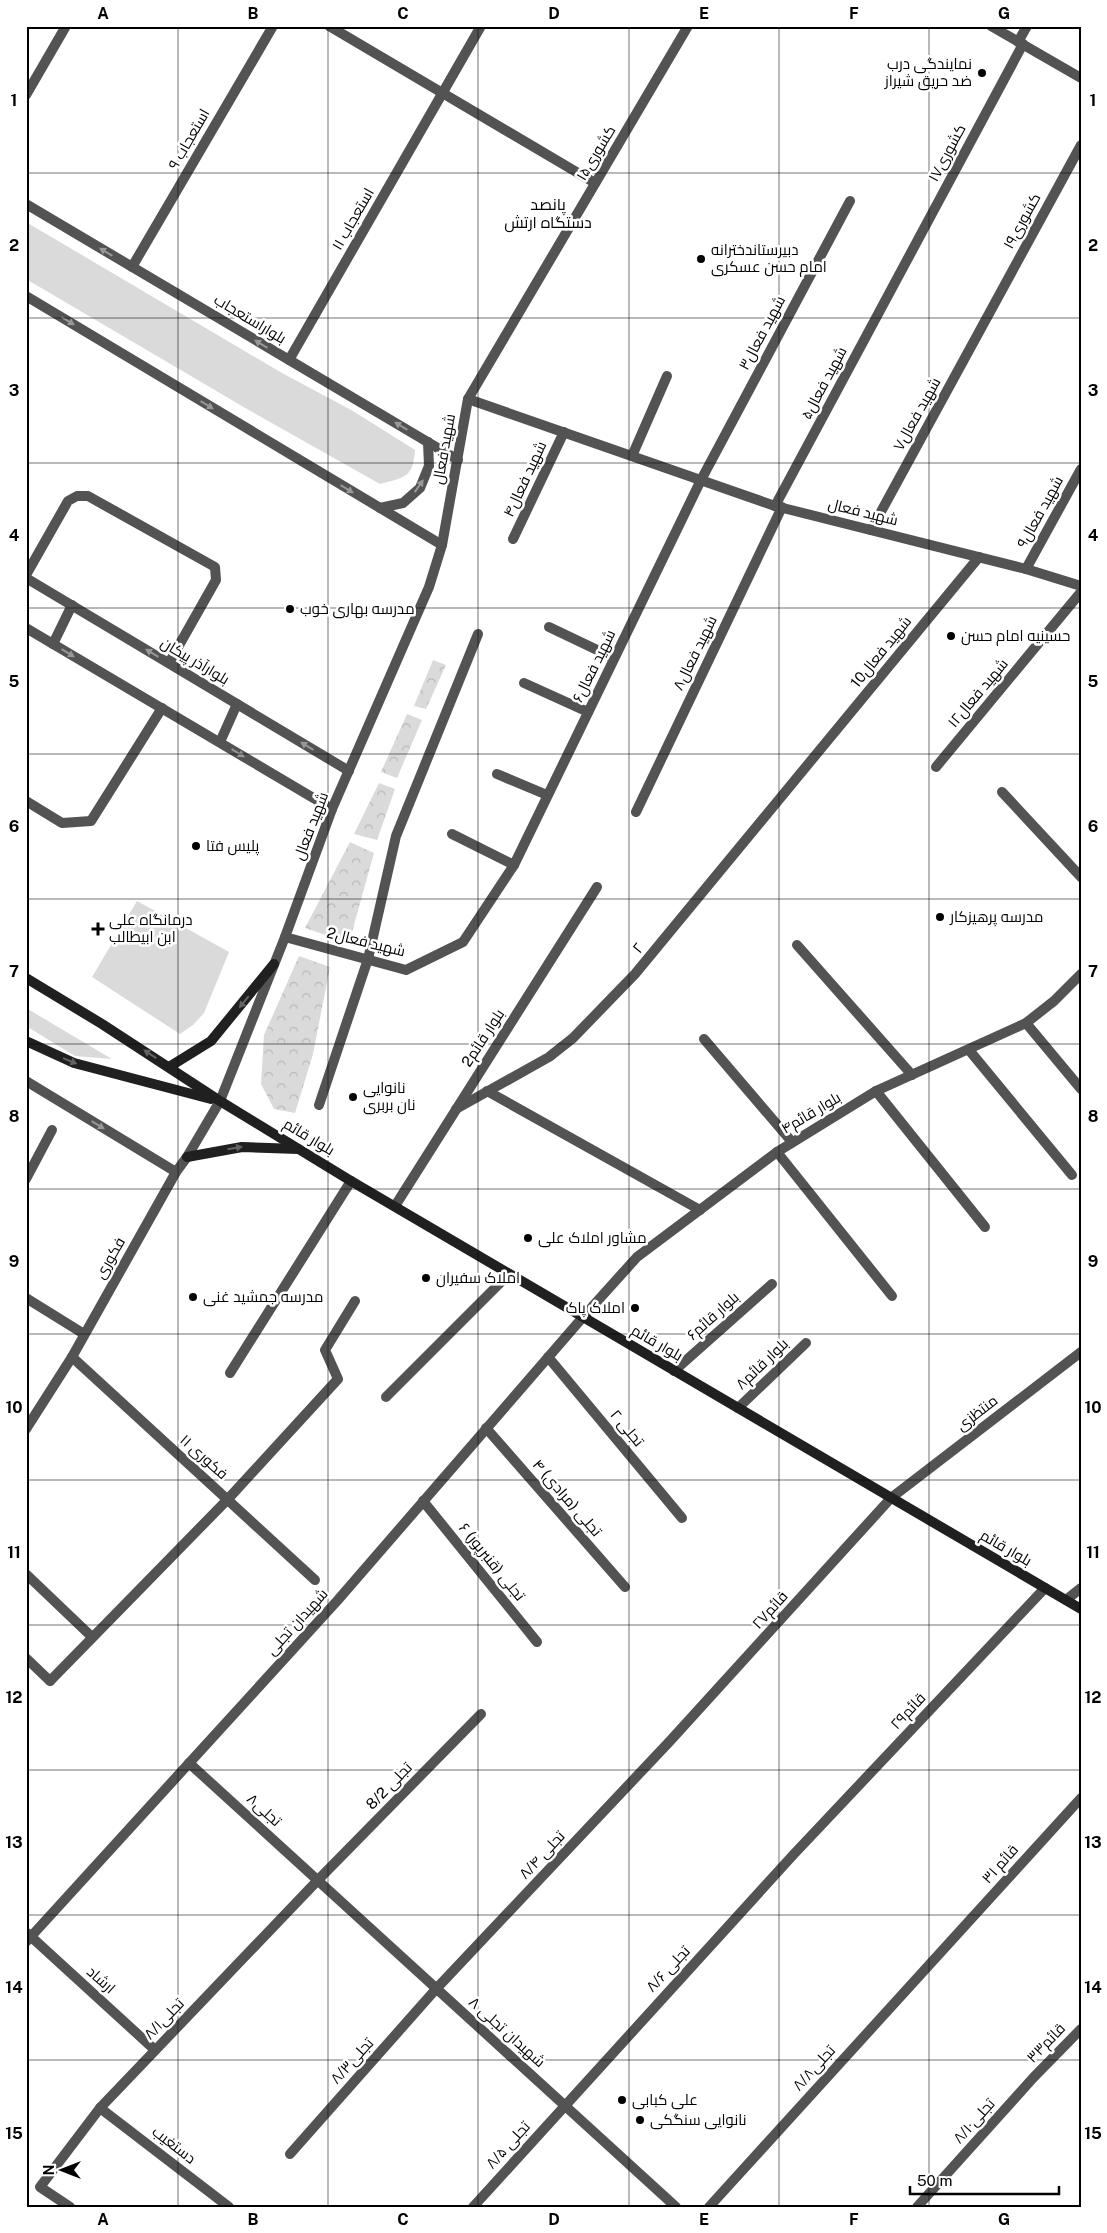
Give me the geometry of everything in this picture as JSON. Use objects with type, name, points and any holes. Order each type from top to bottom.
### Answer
[{"type":"main road","points":[[169,1067],[211,1041],[274,964]]},
{"type":"main road","name":"بلوار قائم","points":[[26,978],[220,1101],[351,1181],[1081,1609]]},
{"type":"main road","name":"بلوار قائم","points":[[26,1040],[74,1063],[220,1101]]},
{"type":"main road","points":[[187,1157],[242,1146],[299,1148]]},
{"type":"street","points":[[26,95],[66,26]]},
{"type":"street","name":"استعجاب ۹","points":[[132,267],[273,26]]},
{"type":"street","points":[[329,26],[596,183]]},
{"type":"street","name":"استعجاب ۱۱","points":[[289,360],[481,26]]},
{"type":"street","name":"کشوری۱۵","points":[[468,399],[688,26]]},
{"type":"street","points":[[992,26],[1081,78]]},
{"type":"street","name":"۱۷کشوری","points":[[899,275],[1020,43],[1027,26]]},
{"type":"street","name":"۱۹کشوری","points":[[990,312],[1081,145]]},
{"type":"street","name":"شهید فعال۳","points":[[702,480],[850,201]]},
{"type":"street","name":"بلواراستعجاب","points":[[26,204],[458,460]]},
{"type":"street","name":"شهید فعال۵","points":[[779,506],[899,275]]},
{"type":"street","points":[[26,296],[442,545]]},
{"type":"street","name":"شهید فعال۷","points":[[871,530],[990,312]]},
{"type":"street","points":[[632,456],[667,376]]},
{"type":"street","name":"شهید فعال","points":[[220,1101],[285,937],[332,809],[429,587],[442,545],[468,399],[779,506],[1026,569],[1081,586]]},
{"type":"street","name":"شهید فعال۴","points":[[513,539],[564,432]]},
{"type":"street","points":[[380,508],[402,503],[420,488],[429,466],[428,442]]},
{"type":"street","name":"شهید فعال۹","points":[[1026,569],[1081,469]]},
{"type":"street","name":"شهید فعال۶","points":[[514,865],[702,480]]},
{"type":"street","points":[[26,574],[68,501],[78,496],[88,496],[215,567],[216,580],[169,663]]},
{"type":"street","name":"شهید فعال۸","points":[[636,812],[779,506]]},
{"type":"street","name":"10شهید فعال","points":[[807,766],[979,557]]},
{"type":"street","name":"بلوارآذر پیکان","points":[[26,578],[349,771]]},
{"type":"street","name":"شهید فعال۱۲","points":[[936,767],[1081,592]]},
{"type":"street","points":[[53,644],[72,605]]},
{"type":"street","points":[[549,627],[614,658]]},
{"type":"street","points":[[26,628],[332,809]]},
{"type":"street","points":[[319,1105],[368,959],[396,836],[478,634]]},
{"type":"street","points":[[524,683],[588,712]]},
{"type":"street","points":[[220,742],[237,704]]},
{"type":"street","points":[[26,801],[62,822],[91,821],[162,708]]},
{"type":"street","name":"۲","points":[[456,1109],[487,1090],[524,1073],[549,1057],[573,1038],[628,982],[807,766]]},
{"type":"street","points":[[497,774],[547,795]]},
{"type":"street","points":[[1002,792],[1081,878]]},
{"type":"street","points":[[452,834],[514,865]]},
{"type":"street","name":"شهید فعال2","points":[[285,937],[406,970],[463,942],[514,865]]},
{"type":"street","name":"2بلوار قائم","points":[[395,1206],[598,887]]},
{"type":"street","points":[[797,945],[912,1075]]},
{"type":"street","name":"بلوار قائم۴","points":[[583,1317],[637,1256],[777,1152],[876,1091],[1026,1023],[1054,1001],[1081,974]]},
{"type":"street","points":[[1026,1023],[1081,1089]]},
{"type":"street","points":[[704,1039],[792,1142]]},
{"type":"street","points":[[969,1050],[1072,1174]]},
{"type":"street","points":[[26,1081],[176,1172]]},
{"type":"street","points":[[487,1090],[700,1210]]},
{"type":"street","points":[[876,1091],[985,1226]]},
{"type":"street","name":"فکوری","points":[[26,1429],[72,1357],[176,1172],[220,1101]]},
{"type":"street","points":[[28,1173],[52,1130]]},
{"type":"street","points":[[777,1152],[892,1296]]},
{"type":"street","points":[[230,1373],[351,1181]]},
{"type":"street","points":[[386,1397],[509,1274]]},
{"type":"street","name":"بلوار قائم۶","points":[[674,1371],[772,1284]]},
{"type":"street","points":[[26,1298],[84,1334]]},
{"type":"street","points":[[26,1658],[50,1681],[228,1499],[338,1379],[325,1350],[355,1301]]},
{"type":"street","name":"شهیدان تجلی","points":[[28,1937],[337,1601],[583,1317]]},
{"type":"street","name":"بلوار قائم۸","points":[[738,1408],[806,1343]]},
{"type":"street","name":"منتظزی","points":[[892,1498],[1081,1352]]},
{"type":"street","name":"فکوری ۱۱","points":[[72,1357],[315,1580]]},
{"type":"street","name":"۲ تجلی","points":[[548,1357],[682,1518]]},
{"type":"street","name":"۴ تجلی (مرادی)","points":[[486,1428],[624,1587]]},
{"type":"street","name":"قائم۲۷","points":[[670,1741],[892,1498]]},
{"type":"street","name":"۶ تجلی (قنبرپور)","points":[[423,1501],[537,1642]]},
{"type":"street","points":[[26,1574],[92,1637]]},
{"type":"street","name":"قائم۲۹","points":[[794,1854],[1045,1588]]},
{"type":"street","points":[[1066,1600],[1081,1588]]},
{"type":"street","name":"8/2 تجلی","points":[[318,1880],[480,1714]]},
{"type":"street","name":"۸/۴ تجلی","points":[[436,1989],[670,1741]]},
{"type":"street","name":"تجلی۸","points":[[189,1763],[318,1880]]},
{"type":"street","name":"قائم ۳۱","points":[[942,1950],[1081,1798]]},
{"type":"street","name":"تجلی ۸/۶","points":[[565,2104],[794,1854]]},
{"type":"street","name":"شهیدان تجلی ۸","points":[[318,1880],[676,2207]]},
{"type":"street","name":"تجلی۸/۱","points":[[70,2207],[40,2187],[100,2108],[318,1880]]},
{"type":"street","name":"ارشاد","points":[[28,1937],[156,2050]]},
{"type":"street","name":"تجلی۸/۸","points":[[709,2207],[942,1950]]},
{"type":"street","name":"تجلی۸/۳","points":[[290,2154],[436,1989]]},
{"type":"street","name":"قائم۳۳","points":[[1034,2078],[1081,2030]]},
{"type":"street","name":"تجلی۸/۱۰","points":[[917,2207],[1034,2078]]},
{"type":"street","name":"تجلی ۸/۵","points":[[472,2207],[565,2104]]},
{"type":"street","name":"دستغیب","points":[[100,2108],[229,2207]]},
{"type":"green space","points":[[26,222],[282,373],[353,411],[415,450],[410,471],[402,478],[380,484],[247,409],[26,279]]},
{"type":"green space","points":[[433,660],[446,665],[426,709],[414,706]]},
{"type":"green space","points":[[407,714],[422,720],[397,778],[381,772]]},
{"type":"green space","points":[[379,783],[395,789],[377,840],[354,834]]},
{"type":"green space","points":[[350,842],[374,853],[349,943],[305,928]]},
{"type":"green space","points":[[137,901],[229,952],[204,1013],[193,1025],[180,1034],[92,977]]},
{"type":"green space","points":[[299,956],[330,967],[313,1054],[295,1113],[274,1109],[261,1084],[264,1035]]},
{"type":"green space","points":[[26,1008],[112,1059],[75,1056],[26,1026]]},
{"type":"place","name":"نمایندگی درب ضد حریق شیراز","points":[[982,73]]},
{"type":"place","name":"دبیرستاندخترانه امام حسن عسکری","points":[[701,259]]},
{"type":"place","name":"مدرسه بهاری خوب","points":[[290,609]]},
{"type":"place","name":"حسینیه امام حسن","points":[[951,636]]},
{"type":"place","name":"پلیس فتا","points":[[196,846]]},
{"type":"place","name":"مدرسه پرهیزکار","points":[[940,917]]},
{"type":"place","name":"درمانگاه علی ابن ابیطالب","points":[[98,929]]},
{"type":"place","name":"نانوایی نان بربری","points":[[353,1097]]},
{"type":"place","name":"مشاور املاک علی","points":[[528,1238]]},
{"type":"place","name":"املاک سفیران","points":[[426,1278]]},
{"type":"place","name":"مدرسه جمشید غنی","points":[[193,1297]]},
{"type":"place","name":"املاک پاک","points":[[635,1308]]},
{"type":"place","name":"علی کبابی","points":[[622,2100]]},
{"type":"place","name":"نانوایی سنگکی","points":[[640,2120]]},
{"type":"district","name":"پانصد دستگاه ارتش","points":[[548,213]]}]
